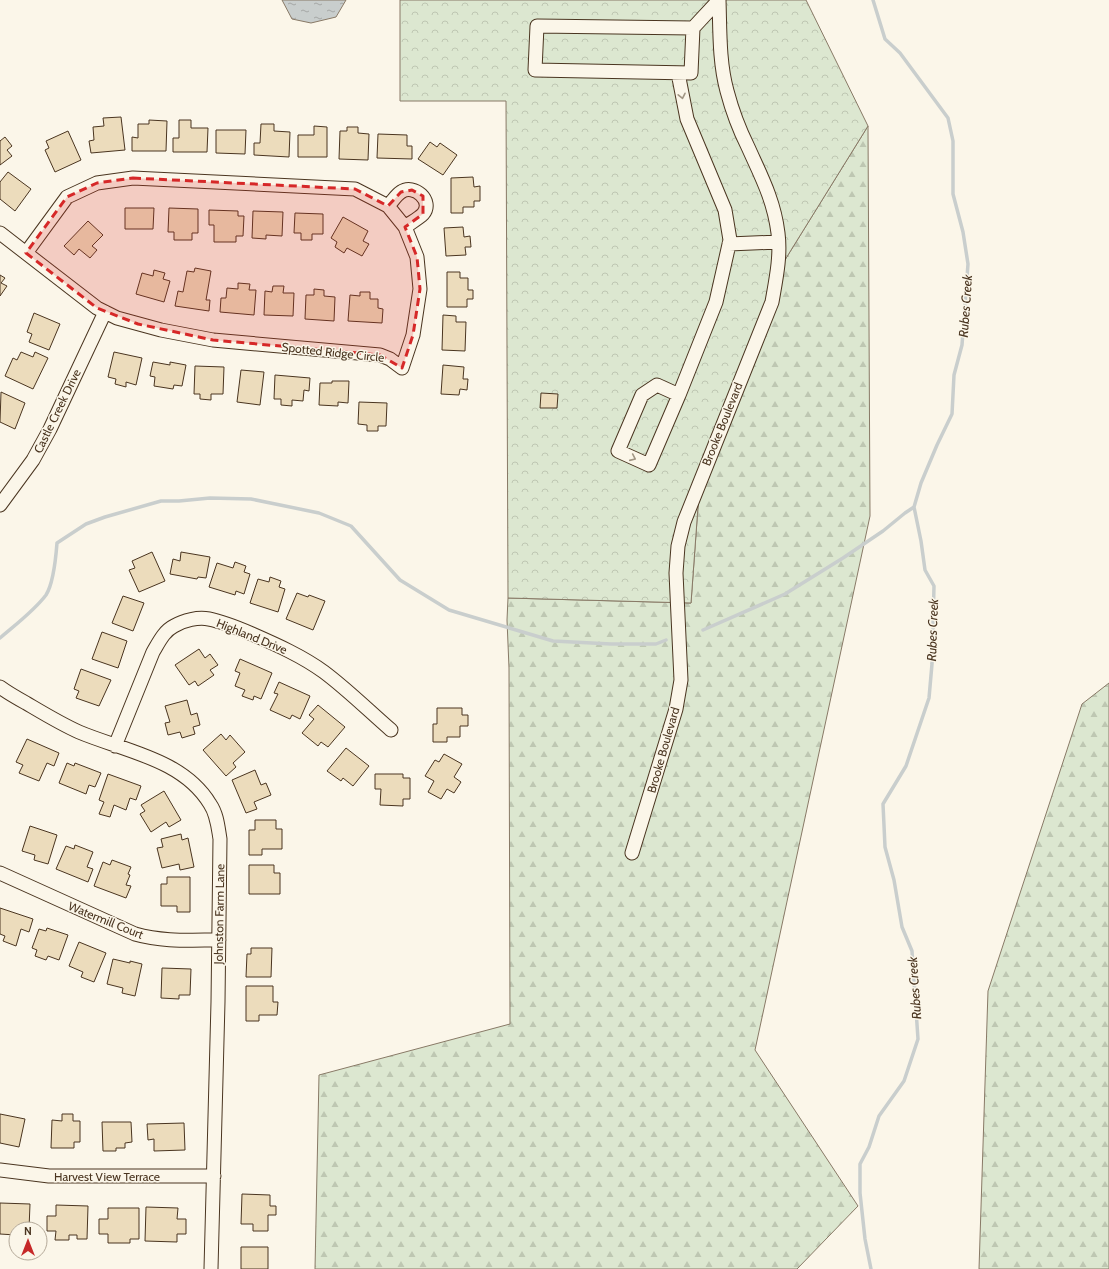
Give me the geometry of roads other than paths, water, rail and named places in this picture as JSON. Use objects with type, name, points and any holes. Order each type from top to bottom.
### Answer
[{"type":"street","points":[[693,28],[537,26],[535,70],[691,73],[693,28],[719,0]]},
{"type":"street","name":"Brooke Boulevard","points":[[632,854],[676,709],[680,680],[676,573],[678,546],[684,522],[693,497],[772,302],[778,267],[779,233],[772,205],[765,183],[747,146],[734,114],[726,89],[720,44],[719,0]]},
{"type":"street","points":[[678,73],[687,119],[725,210],[730,240],[716,302],[679,395],[649,465],[618,451],[642,395],[657,385],[679,395]]},
{"type":"street","name":"Spotted Ridge Circle","points":[[0,233],[96,308],[138,324],[186,336],[213,340],[380,355],[390,358],[402,368],[413,335],[420,289],[417,257],[405,227],[388,206],[355,189],[133,178],[97,183],[67,197],[26,253]]},
{"type":"street","points":[[388,206],[400,192],[406,190],[418,192],[423,196],[425,208],[423,214],[405,227]]},
{"type":"street","points":[[729,244],[778,242]]},
{"type":"street","name":"Castle Creek Drive","points":[[0,504],[36,454],[50,429],[105,312]]},
{"type":"street","name":"Highland Drive","points":[[115,746],[153,652],[159,642],[174,626],[196,619],[208,619],[233,626],[278,645],[305,660],[340,684],[391,730]]},
{"type":"street","name":"Johnston Farm Lane","points":[[0,687],[78,732],[168,765],[183,774],[199,788],[211,804],[217,822],[220,839],[211,1269]]},
{"type":"street","name":"Watermill Court","points":[[0,873],[135,934],[156,939],[169,940],[219,940]]},
{"type":"street","name":"Harvest View Terrace","points":[[0,1170],[49,1176],[214,1176]]},
{"type":"water","points":[[282,0],[346,0],[336,17],[311,23],[292,19]]},
{"type":"waterway","name":"Rubes Creek","points":[[871,1269],[865,1239],[860,1193],[860,1164],[869,1147],[879,1116],[904,1081],[918,1039],[912,951],[902,927],[894,880],[885,847],[883,804],[906,766],[929,698],[932,664],[934,586],[925,570],[914,507],[921,483],[952,414],[954,375],[962,345],[968,264],[963,232],[953,194],[953,141],[948,118],[900,53],[885,39],[873,0]]},
{"type":"waterway","points":[[0,638],[30,612],[46,595],[52,577],[57,543],[86,524],[105,517],[161,501],[210,498],[251,499],[319,513],[351,526],[400,580],[449,610],[553,641],[611,644],[656,644],[666,640]]},
{"type":"waterway","points":[[703,630],[785,594],[843,558],[883,531],[914,507]]}]
